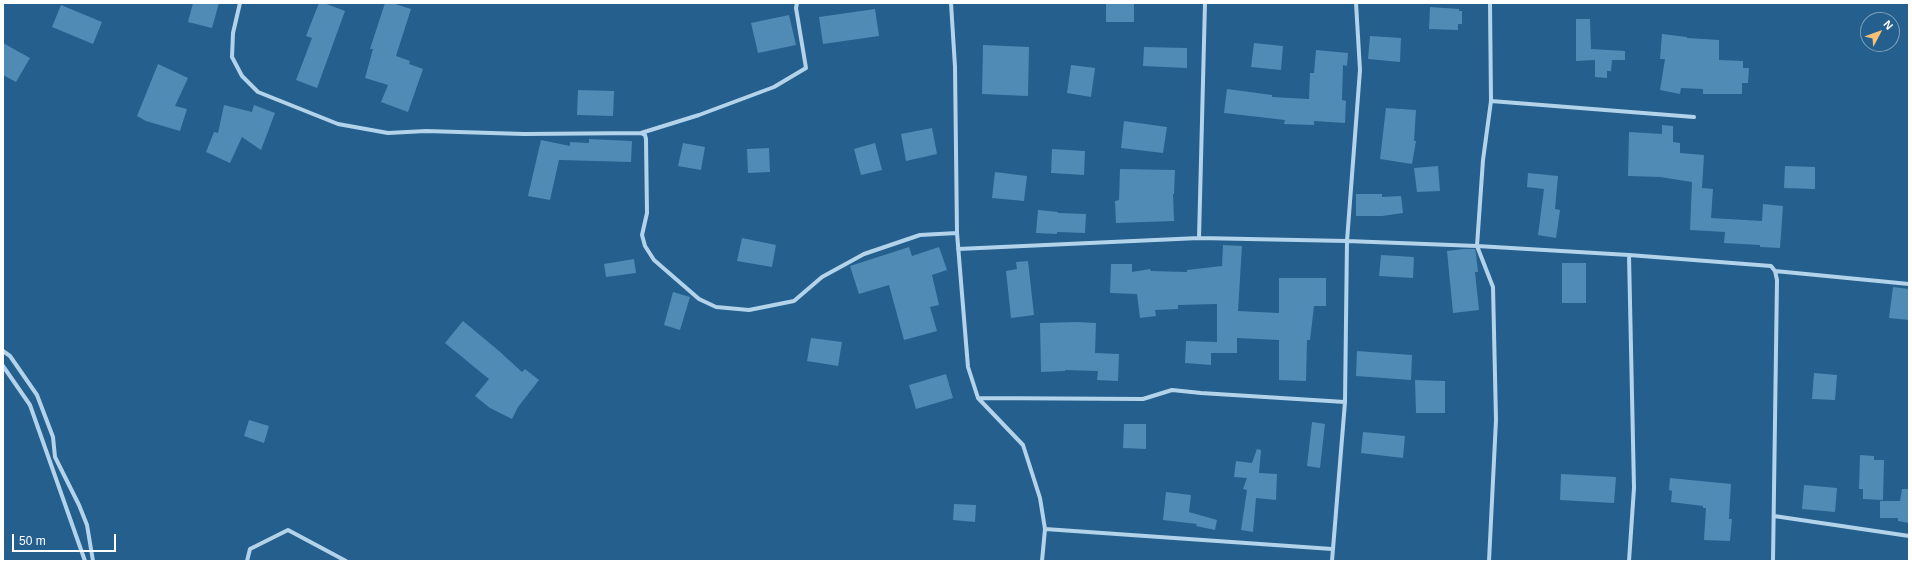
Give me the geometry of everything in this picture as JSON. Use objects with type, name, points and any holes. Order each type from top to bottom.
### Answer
[{"type":"street","points":[[240,3],[233,33],[232,57],[242,76],[258,92],[338,124],[388,133],[426,131],[524,134],[641,133],[699,115],[774,86],[806,68],[796,3]]},
{"type":"street","points":[[951,3],[956,75],[957,233],[968,368],[978,398],[1023,445],[1040,498],[1045,529],[1042,561]]},
{"type":"street","points":[[1199,238],[1205,3]]},
{"type":"street","points":[[1332,561],[1345,402],[1347,241],[1360,70],[1356,3]]},
{"type":"street","points":[[1490,3],[1491,101],[1483,160],[1477,246],[1493,287],[1496,420],[1490,561]]},
{"type":"street","points":[[1491,101],[1694,117]]},
{"type":"street","points":[[641,133],[645,135],[646,139],[647,213],[642,235],[645,246],[654,260],[699,299],[716,307],[749,310],[794,301],[822,277],[864,254],[920,235],[957,233]]},
{"type":"street","points":[[958,249],[1199,238],[1347,241],[1477,246],[1629,255],[1771,266],[1775,271],[1777,280],[1773,561]]},
{"type":"street","points":[[1629,255],[1634,488],[1629,561]]},
{"type":"street","points":[[1775,271],[1909,284]]},
{"type":"street","points":[[3,351],[10,356],[38,395],[53,437],[55,457],[64,478],[79,505],[87,525],[93,561]]},
{"type":"street","points":[[3,366],[30,405],[85,561]]},
{"type":"street","points":[[978,398],[1143,399],[1172,390],[1345,402]]},
{"type":"street","points":[[1774,516],[1909,536]]},
{"type":"street","points":[[1045,529],[1332,549]]},
{"type":"street","points":[[247,561],[250,548],[288,530],[346,561]]},
{"type":"building","points":[[193,3],[219,3],[212,28],[188,22]]},
{"type":"building","points":[[319,3],[324,3],[345,11],[317,88],[296,80],[312,38],[306,36]]},
{"type":"building","points":[[385,3],[392,3],[411,9],[396,56],[410,61],[409,64],[423,69],[408,112],[381,102],[388,85],[365,78],[373,49],[370,49]]},
{"type":"building","points":[[1106,3],[1134,3],[1134,22],[1106,22]]},
{"type":"building","points":[[61,5],[102,22],[93,44],[52,27]]},
{"type":"building","points":[[1430,7],[1459,9],[1459,11],[1462,11],[1462,24],[1458,24],[1458,30],[1429,29]]},
{"type":"building","points":[[875,9],[879,36],[823,44],[819,17]]},
{"type":"building","points":[[789,15],[796,45],[758,53],[751,23]]},
{"type":"building","points":[[1576,19],[1590,19],[1591,49],[1625,51],[1625,60],[1612,60],[1611,71],[1607,71],[1607,78],[1595,77],[1595,60],[1576,61]]},
{"type":"building","points":[[1662,34],[1687,38],[1719,40],[1719,60],[1743,61],[1743,68],[1749,68],[1748,83],[1742,83],[1742,94],[1703,94],[1703,89],[1681,88],[1680,94],[1660,90],[1665,59],[1660,59]]},
{"type":"building","points":[[1370,36],[1401,38],[1400,62],[1368,59]]},
{"type":"building","points":[[3,43],[30,58],[16,82],[3,75]]},
{"type":"building","points":[[1254,43],[1283,46],[1281,70],[1251,67]]},
{"type":"building","points":[[983,45],[1029,47],[1028,96],[982,94]]},
{"type":"building","points":[[1144,47],[1187,48],[1187,68],[1143,66]]},
{"type":"building","points":[[1316,50],[1348,53],[1347,66],[1343,65],[1342,100],[1346,101],[1345,123],[1314,121],[1314,125],[1284,124],[1285,120],[1224,113],[1227,89],[1272,95],[1272,97],[1309,99],[1310,73],[1314,73]]},
{"type":"building","points":[[158,64],[188,78],[175,106],[187,109],[180,131],[146,121],[137,116]]},
{"type":"building","points":[[1071,65],[1095,68],[1091,97],[1067,93]]},
{"type":"building","points":[[578,90],[614,91],[613,116],[577,115]]},
{"type":"building","points":[[224,105],[252,112],[254,105],[275,113],[261,150],[242,137],[230,163],[206,152],[214,132],[218,133]]},
{"type":"building","points":[[1386,108],[1416,110],[1414,141],[1416,141],[1412,164],[1380,159]]},
{"type":"building","points":[[1124,121],[1167,127],[1163,153],[1121,148]]},
{"type":"building","points":[[1662,125],[1673,126],[1673,142],[1680,143],[1680,153],[1704,155],[1702,188],[1713,189],[1711,218],[1762,221],[1763,204],[1783,206],[1780,248],[1760,247],[1760,245],[1724,243],[1725,232],[1690,230],[1692,182],[1660,177],[1628,176],[1629,132],[1662,134]]},
{"type":"building","points":[[932,128],[937,154],[906,161],[901,134]]},
{"type":"building","points":[[589,139],[632,141],[631,162],[559,160],[550,200],[528,196],[541,140],[570,146],[570,142],[589,143]]},
{"type":"building","points":[[683,143],[705,147],[701,170],[678,166]]},
{"type":"building","points":[[875,143],[882,170],[861,175],[854,149]]},
{"type":"building","points":[[769,148],[770,172],[748,173],[747,149]]},
{"type":"building","points":[[1052,149],[1085,151],[1084,175],[1051,173]]},
{"type":"building","points":[[1438,166],[1440,191],[1417,192],[1414,168]]},
{"type":"building","points":[[1785,166],[1815,167],[1815,189],[1784,188]]},
{"type":"building","points":[[1120,169],[1175,170],[1173,194],[1174,221],[1116,223],[1115,201],[1119,200]]},
{"type":"building","points":[[995,172],[1027,176],[1024,201],[992,198]]},
{"type":"building","points":[[1528,173],[1558,176],[1555,209],[1560,210],[1556,238],[1538,235],[1544,189],[1527,187]]},
{"type":"building","points":[[1356,194],[1382,194],[1382,197],[1401,196],[1403,213],[1382,216],[1356,216]]},
{"type":"building","points":[[1038,210],[1058,213],[1086,214],[1085,233],[1036,233]]},
{"type":"building","points":[[742,238],[776,245],[772,267],[737,261]]},
{"type":"building","points":[[1223,245],[1242,246],[1238,311],[1279,313],[1279,278],[1326,278],[1326,306],[1314,306],[1310,340],[1307,340],[1306,381],[1279,380],[1279,340],[1237,338],[1237,353],[1211,353],[1211,365],[1185,363],[1186,341],[1217,342],[1217,304],[1178,305],[1178,309],[1155,310],[1156,316],[1140,318],[1137,294],[1110,293],[1111,264],[1132,264],[1132,272],[1150,269],[1151,271],[1187,272],[1187,270],[1222,266]]},
{"type":"building","points":[[909,247],[912,256],[939,247],[947,270],[932,275],[939,305],[930,307],[937,331],[904,340],[889,285],[859,294],[850,266]]},
{"type":"building","points":[[1475,249],[1478,272],[1475,272],[1479,310],[1453,313],[1447,251]]},
{"type":"building","points":[[1381,255],[1414,257],[1413,278],[1379,276]]},
{"type":"building","points":[[634,259],[636,273],[606,277],[604,264]]},
{"type":"building","points":[[1028,261],[1034,315],[1011,318],[1006,271],[1017,269],[1016,262]]},
{"type":"building","points":[[1562,263],[1586,263],[1586,303],[1562,303]]},
{"type":"building","points":[[1893,287],[1909,289],[1909,320],[1889,318]]},
{"type":"building","points":[[673,292],[690,297],[680,330],[664,325]]},
{"type":"building","points":[[463,321],[522,372],[525,369],[539,380],[518,407],[512,419],[490,408],[475,396],[489,379],[445,343]]},
{"type":"building","points":[[1040,323],[1096,323],[1095,353],[1119,354],[1118,381],[1097,380],[1098,371],[1065,370],[1041,372]]},
{"type":"building","points":[[811,338],[842,342],[838,366],[807,361]]},
{"type":"building","points":[[1357,351],[1412,355],[1411,380],[1356,376]]},
{"type":"building","points":[[1814,373],[1837,375],[1835,400],[1812,399]]},
{"type":"building","points":[[946,374],[953,398],[916,409],[909,385]]},
{"type":"building","points":[[1415,380],[1445,381],[1445,413],[1416,413]]},
{"type":"building","points":[[249,420],[269,426],[264,443],[244,436]]},
{"type":"building","points":[[1312,422],[1325,424],[1320,468],[1307,466]]},
{"type":"building","points":[[1124,424],[1146,424],[1146,449],[1123,448]]},
{"type":"building","points":[[1363,432],[1405,436],[1403,458],[1361,453]]},
{"type":"building","points":[[1257,449],[1261,450],[1259,473],[1277,474],[1276,500],[1256,498],[1253,532],[1241,530],[1247,490],[1243,489],[1247,478],[1234,477],[1236,461],[1252,463]]},
{"type":"building","points":[[1860,455],[1874,456],[1874,460],[1884,460],[1883,500],[1863,499],[1863,489],[1859,489]]},
{"type":"building","points":[[1561,474],[1616,477],[1614,503],[1560,500]]},
{"type":"building","points":[[1670,478],[1731,484],[1729,519],[1732,519],[1730,541],[1704,540],[1706,508],[1703,508],[1703,506],[1671,502],[1672,491],[1669,490]]},
{"type":"building","points":[[1804,485],[1837,488],[1835,512],[1802,509]]},
{"type":"building","points":[[1902,489],[1909,489],[1909,523],[1898,521],[1898,518],[1880,518],[1880,501],[1900,501]]},
{"type":"building","points":[[1166,492],[1191,495],[1189,512],[1217,520],[1215,530],[1196,526],[1197,524],[1163,520]]},
{"type":"building","points":[[954,504],[976,505],[975,522],[953,520]]}]
